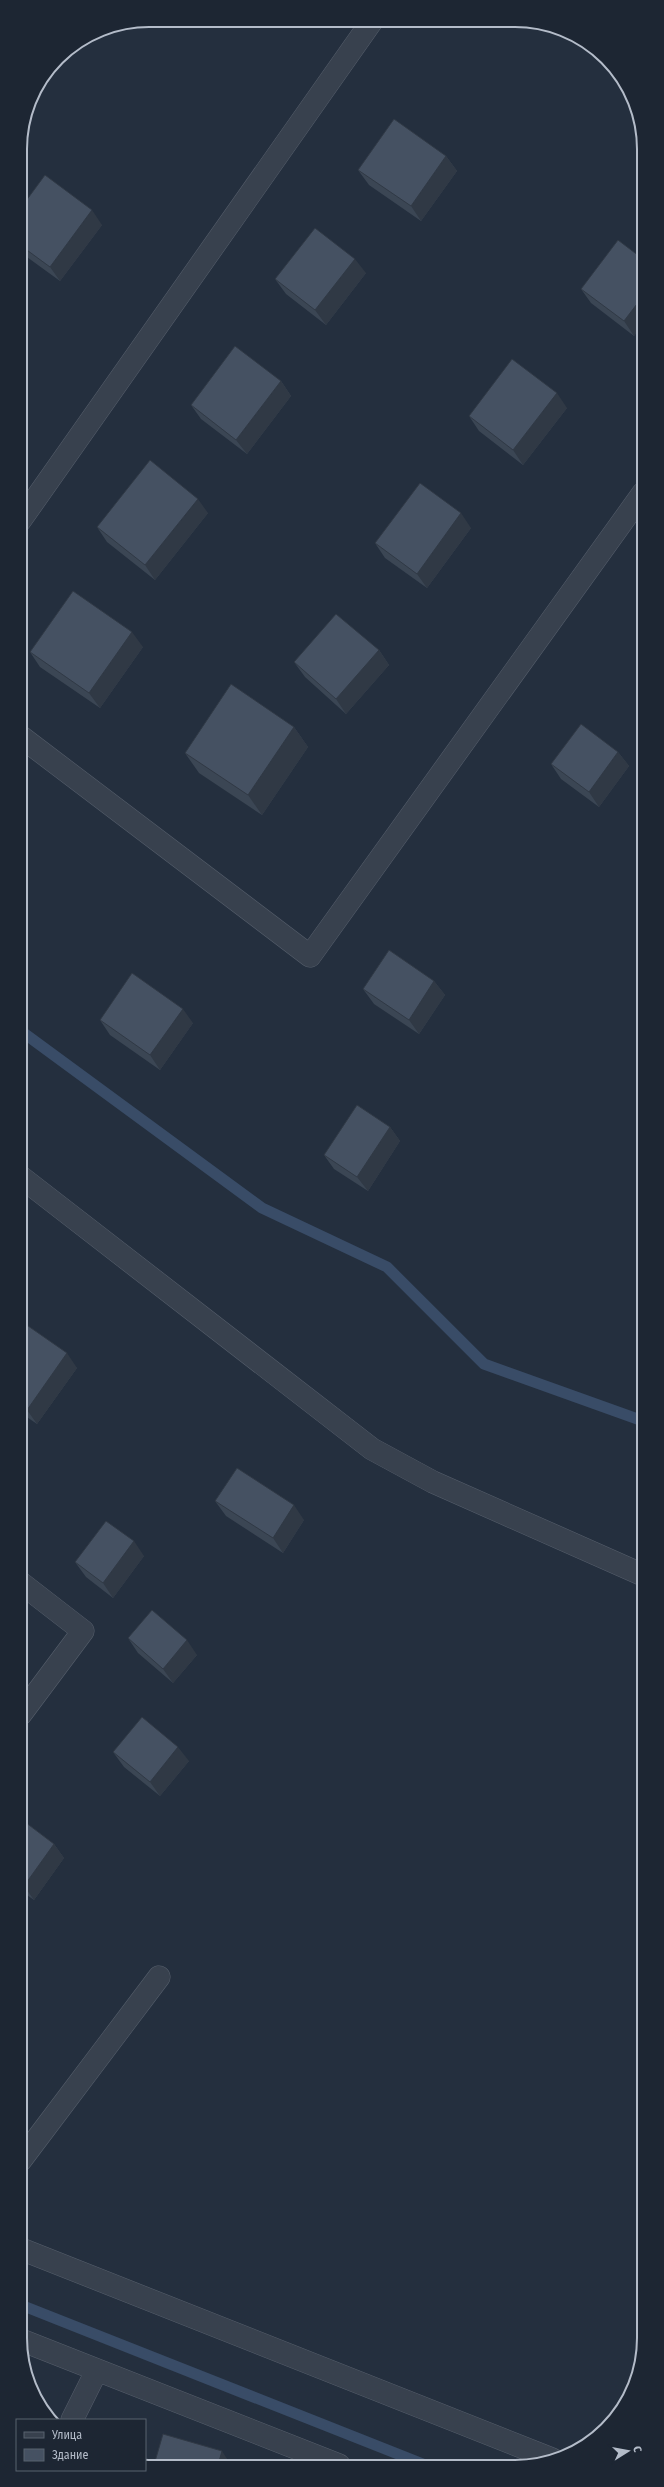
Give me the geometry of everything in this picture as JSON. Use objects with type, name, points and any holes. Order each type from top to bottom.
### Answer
[{"type":"street","points":[[27,511],[368,27]]},
{"type":"street","points":[[27,741],[310,956],[637,501]]},
{"type":"street","points":[[27,1182],[372,1449],[433,1482],[637,1572]]},
{"type":"street","points":[[27,1588],[83,1631],[27,1706]]},
{"type":"street","points":[[27,2152],[159,1977]]},
{"type":"street","points":[[27,2251],[545,2456]]},
{"type":"street","points":[[27,2343],[326,2460]]},
{"type":"street","points":[[72,2419],[96,2370]]},
{"type":"building","points":[[394,119],[446,156],[411,206],[358,170]]},
{"type":"building","points":[[45,175],[92,210],[50,267],[27,250],[27,199]]},
{"type":"building","points":[[315,228],[355,259],[315,310],[275,279]]},
{"type":"building","points":[[618,240],[637,254],[637,304],[624,321],[581,289]]},
{"type":"building","points":[[235,346],[281,381],[236,440],[191,405]]},
{"type":"building","points":[[512,359],[557,393],[513,450],[469,416]]},
{"type":"building","points":[[150,460],[198,499],[145,565],[97,527]]},
{"type":"building","points":[[420,483],[461,513],[417,574],[375,543]]},
{"type":"building","points":[[73,591],[132,632],[89,693],[30,652]]},
{"type":"building","points":[[336,614],[379,650],[336,699],[294,662]]},
{"type":"building","points":[[231,684],[294,727],[248,795],[185,753]]},
{"type":"building","points":[[581,724],[618,752],[589,792],[551,764]]},
{"type":"building","points":[[389,950],[434,981],[409,1020],[363,989]]},
{"type":"building","points":[[132,973],[183,1009],[150,1055],[100,1020]]},
{"type":"building","points":[[357,1105],[390,1127],[357,1177],[324,1155]]},
{"type":"building","points":[[27,1325],[67,1353],[27,1410]]},
{"type":"building","points":[[237,1468],[294,1505],[273,1538],[215,1501]]},
{"type":"building","points":[[106,1521],[134,1541],[103,1583],[75,1562]]},
{"type":"building","points":[[152,1610],[187,1640],[163,1669],[128,1638]]},
{"type":"building","points":[[142,1717],[178,1747],[150,1782],[113,1752]]},
{"type":"building","points":[[27,1824],[54,1844],[27,1882]]},
{"type":"building","points":[[163,2434],[222,2451],[219,2460],[155,2460]]},
{"type":"waterway","points":[[27,1035],[262,1208],[387,1267],[484,1364],[637,1419]]},
{"type":"waterway","points":[[27,2307],[413,2460]]}]
